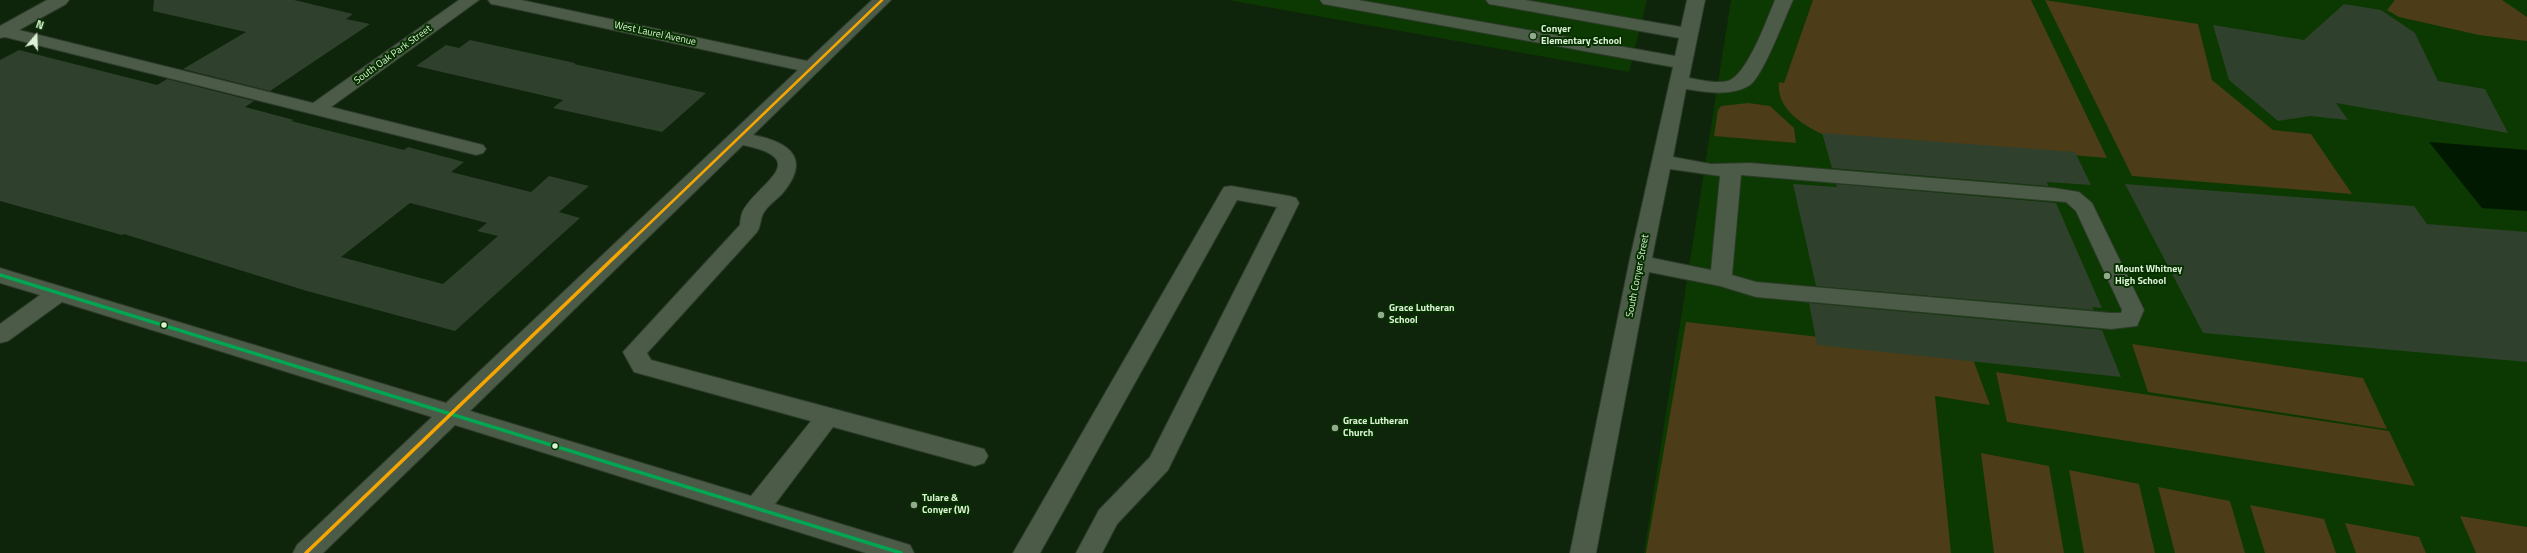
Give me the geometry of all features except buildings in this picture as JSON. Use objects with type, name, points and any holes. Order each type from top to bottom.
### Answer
[{"type":"street","points":[[1,32],[60,0]]},
{"type":"street","name":"South Oak Park Street","points":[[316,109],[470,0]]},
{"type":"street","name":"West Laurel Avenue","points":[[497,0],[813,68]]},
{"type":"street","points":[[306,553],[813,68],[882,0]]},
{"type":"street","points":[[1329,0],[1425,17],[1681,73],[1720,87],[1736,86],[1744,82],[1750,74],[1784,0]]},
{"type":"street","points":[[1425,17],[1433,0]]},
{"type":"street","points":[[1495,0],[1689,34]]},
{"type":"street","name":"South Conyer Street","points":[[1583,553],[1640,263],[1696,0]]},
{"type":"street","points":[[1,32],[476,149]]},
{"type":"street","points":[[739,138],[775,148],[785,157],[788,169],[783,181],[752,214],[750,227],[635,352],[642,366],[975,456]]},
{"type":"street","points":[[1640,263],[1721,279],[1756,289],[2111,321],[2129,320],[2133,310],[2085,208],[2072,197],[2038,192],[1731,169],[1711,170],[1662,161]]},
{"type":"street","points":[[1721,279],[1731,169]]},
{"type":"street","points":[[1026,553],[1231,192],[1289,203],[1159,463],[1108,517],[1089,553]]},
{"type":"street","points":[[0,275],[452,413],[902,553]]},
{"type":"street","points":[[0,335],[59,293]]},
{"type":"street","points":[[757,508],[828,416]]},
{"type":"shaded area","name":"Conyer Elementary School","points":[[1228,0],[1647,0],[1629,72]]},
{"type":"shaded area","name":"Mount Whitney High School","points":[[1731,0],[2527,0],[2527,553],[1644,553]]},
{"type":"shaded area","points":[[1813,0],[2031,0],[2107,158],[1822,134],[1814,130],[1798,120],[1792,114],[1782,100],[1779,91],[1779,82],[1784,83]]},
{"type":"shaded area","points":[[2045,0],[2198,24],[2212,80],[2273,130],[2311,134],[2352,194],[2132,176]]},
{"type":"shaded area","points":[[2395,0],[2502,0],[2527,17],[2527,41],[2479,35],[2399,17],[2387,10]]},
{"type":"shaded area","points":[[1748,103],[1770,106],[1794,128],[1796,143],[1714,136],[1718,110],[1721,106]]},
{"type":"shaded area","points":[[2429,142],[2527,150],[2527,211],[2482,208]]},
{"type":"shaded area","points":[[1686,322],[1971,354],[1990,405],[1935,396],[1951,553],[1646,553]]},
{"type":"shaded area","points":[[2132,344],[2363,378],[2387,429],[2148,392]]},
{"type":"shaded area","points":[[1996,372],[2389,431],[2415,486],[2007,422]]},
{"type":"shaded area","points":[[1981,453],[2049,466],[2064,553],[1994,553]]},
{"type":"shaded area","points":[[2069,470],[2139,484],[2155,553],[2084,553]]},
{"type":"shaded area","points":[[2158,487],[2230,501],[2245,553],[2175,553]]},
{"type":"shaded area","points":[[2250,505],[2324,519],[2336,553],[2265,553]]},
{"type":"shaded area","points":[[2460,516],[2527,527],[2527,553],[2476,553]]},
{"type":"shaded area","points":[[2345,523],[2419,537],[2426,553],[2356,553]]},
{"type":"transit line","points":[[306,553],[882,0]]},
{"type":"transit line","points":[[0,275],[901,553]]},
{"type":"place","name":"Conyer Elementary School","points":[[1533,36]]},
{"type":"place","name":"Mount Whitney High School","points":[[2107,276]]},
{"type":"place","name":"Grace Lutheran School","points":[[1381,315]]},
{"type":"place","name":"Grace Lutheran Church","points":[[1335,428]]},
{"type":"place","name":"Tulare & Conyer (W)","points":[[914,505]]}]
